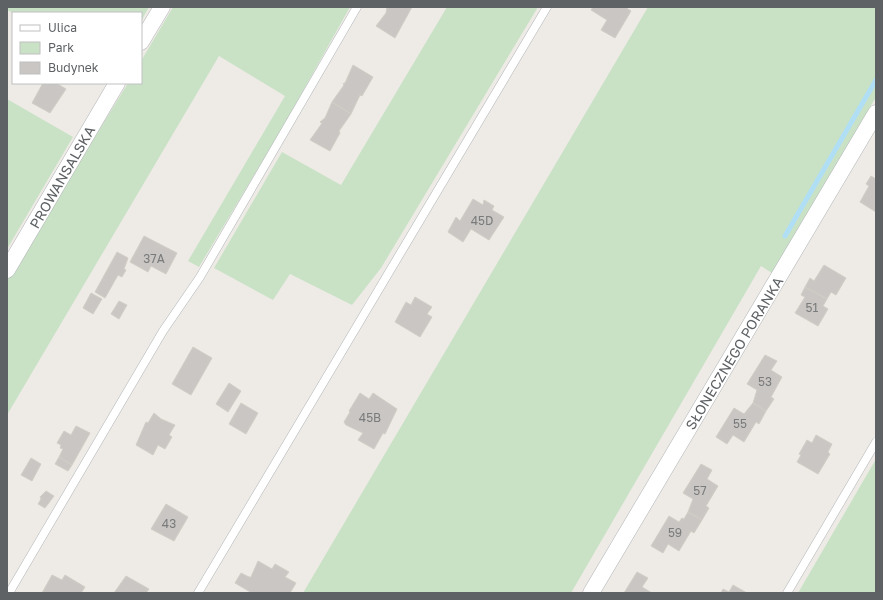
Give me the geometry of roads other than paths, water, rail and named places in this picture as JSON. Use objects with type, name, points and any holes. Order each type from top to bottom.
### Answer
[{"type":"street","points":[[142,40],[162,7]]},
{"type":"street","name":"PROWANSALSKA","points":[[7,270],[116,84]]},
{"type":"street","name":"SŁONECZNEGO PORANKA","points":[[592,593],[876,113]]},
{"type":"lane","points":[[9,593],[163,331],[200,277],[358,7]]},
{"type":"lane","points":[[198,593],[547,7]]},
{"type":"lane","points":[[787,593],[876,442]]},
{"type":"waterway","points":[[785,236],[876,80]]}]
